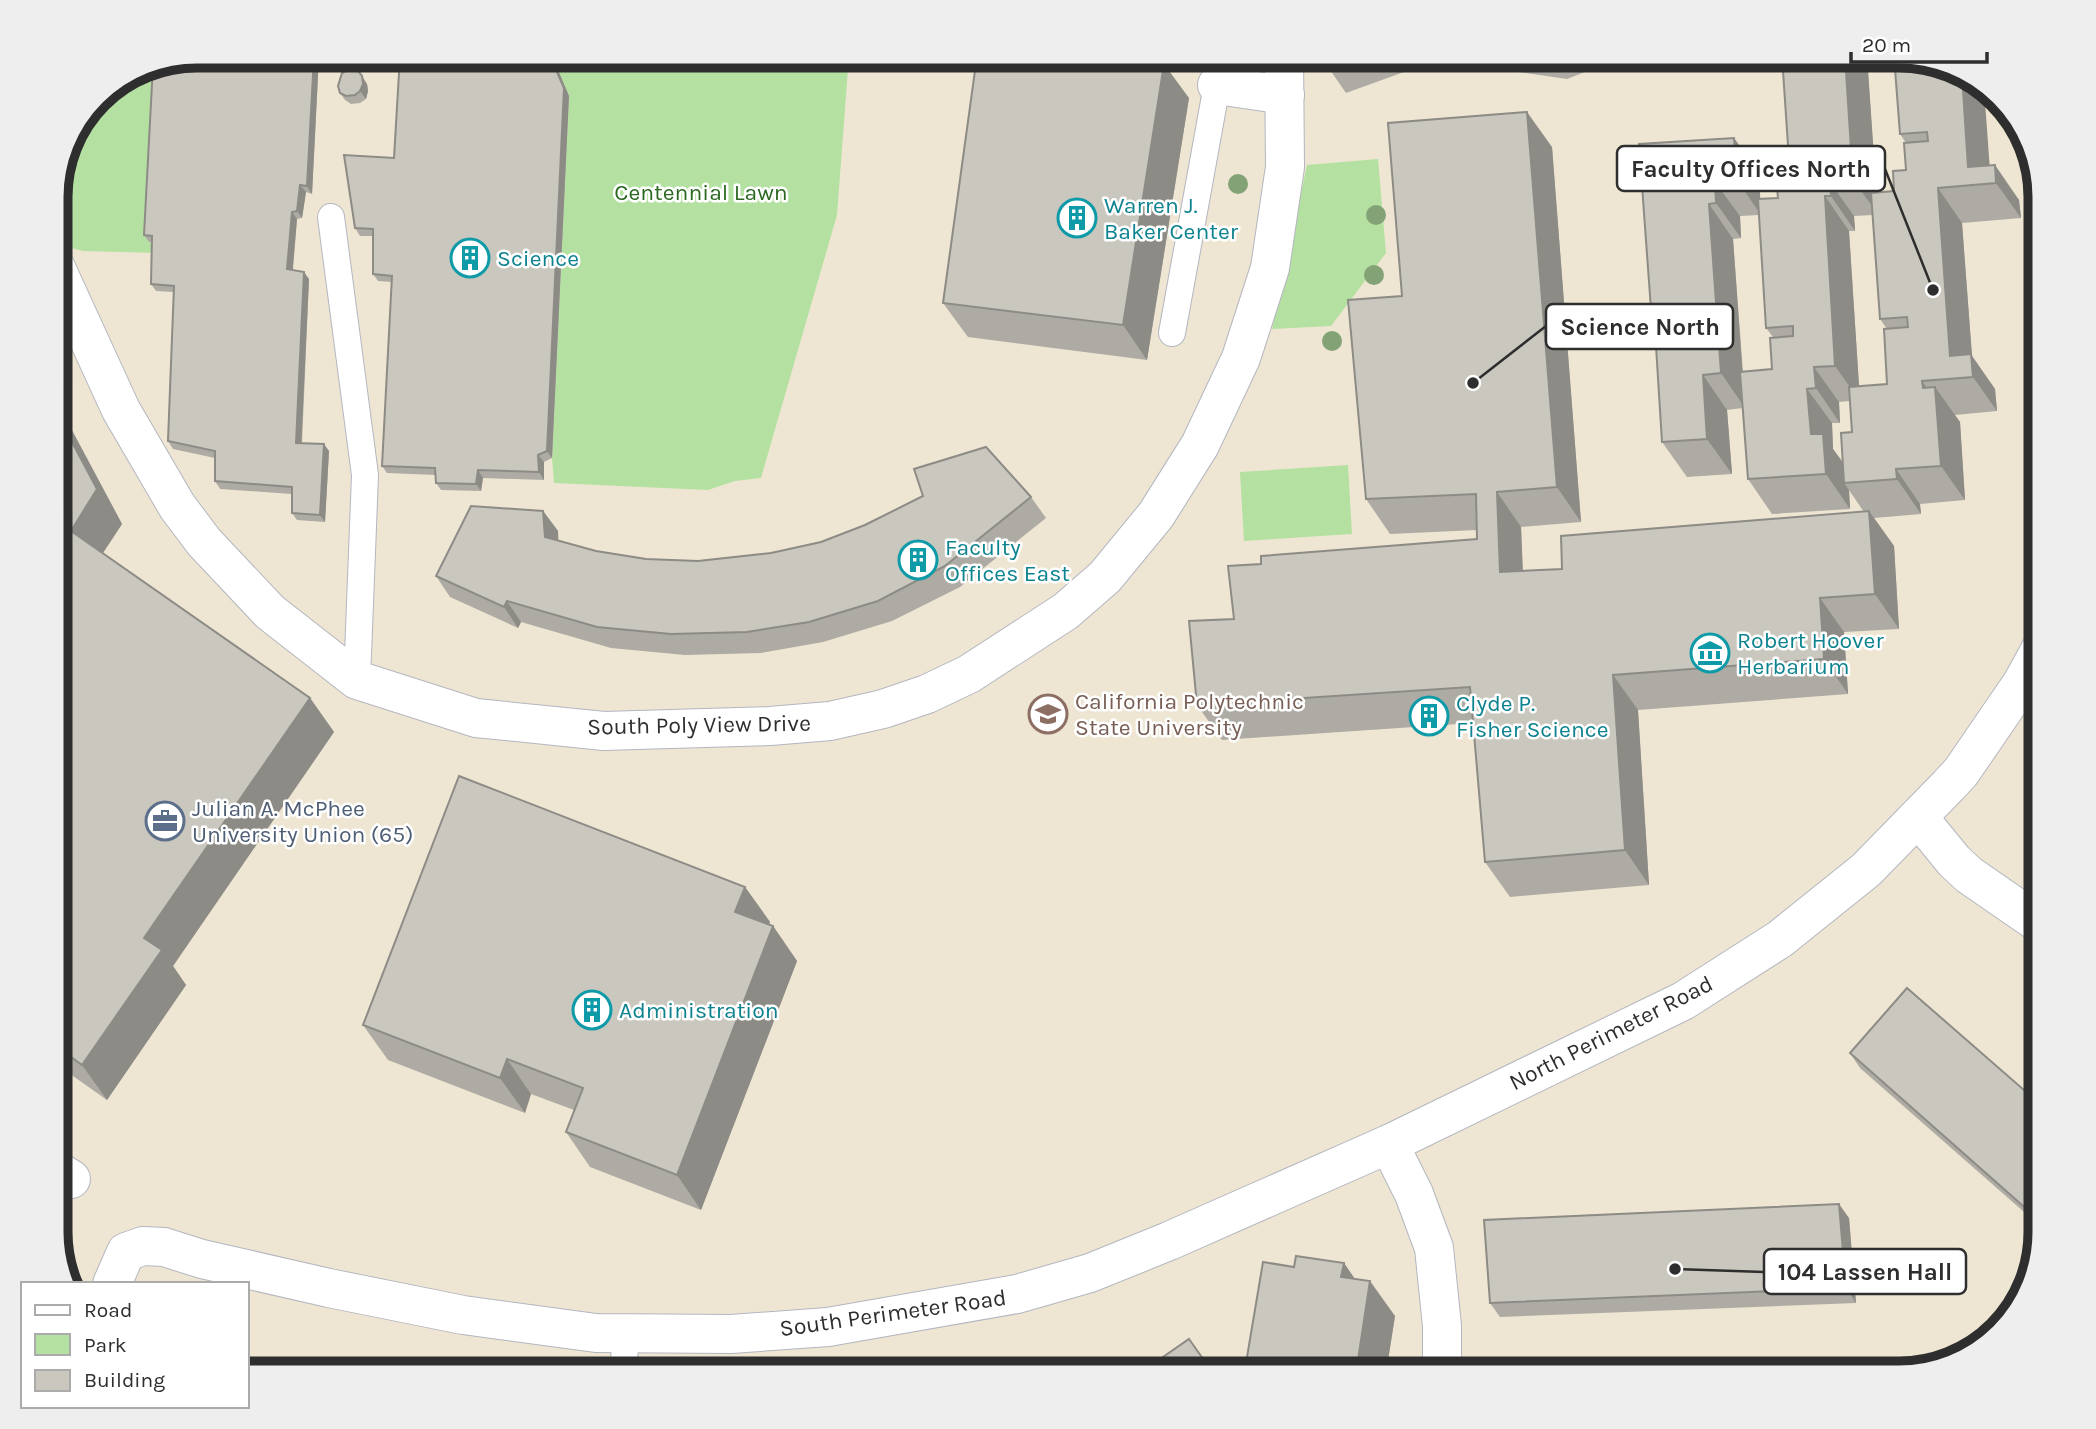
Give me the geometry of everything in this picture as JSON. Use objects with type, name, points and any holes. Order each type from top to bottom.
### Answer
[{"type":"street","name":"South Poly View Drive","points":[[69,296],[121,410],[177,506],[204,542],[270,612],[357,680],[475,718],[604,731],[769,726],[830,721],[883,709],[916,698],[969,674],[1066,611],[1105,577],[1156,515],[1200,445],[1241,358],[1269,268],[1285,167],[1285,68]]},
{"type":"street","points":[[1217,85],[1286,95]]},
{"type":"street","name":"North Perimeter Road","points":[[1388,1144],[1683,1001],[1780,939],[1866,870],[1961,772],[2028,672]]},
{"type":"street","points":[[1917,817],[1969,876],[2028,916]]},
{"type":"street","points":[[1388,1144],[1414,1194],[1434,1248],[1442,1326],[1442,1361]]},
{"type":"street","name":"South Perimeter Road","points":[[119,1268],[143,1246],[164,1247],[202,1259],[329,1288],[463,1315],[596,1333],[731,1334],[828,1327],[1017,1294],[1090,1273],[1388,1144]]},
{"type":"lane","points":[[1172,333],[1217,85]]},
{"type":"lane","points":[[331,217],[365,475],[357,680]]},
{"type":"lane","points":[[624,1361],[626,1334]]},
{"type":"shaded area","name":"California Polytechnic State University","points":[[1898,68],[1932,73],[1970,90],[1996,112],[2010,133],[2023,164],[2028,198],[2028,1232],[2023,1265],[2006,1303],[1984,1329],[1956,1347],[1932,1356],[1898,1361],[248,1361],[248,1282],[79,1282],[69,1240],[69,189],[78,148],[106,106],[148,78],[172,71]]},
{"type":"green space","name":"Centennial Lawn","points":[[557,69],[848,69],[837,215],[761,478],[735,481],[708,490],[554,483],[552,458],[569,96]]},
{"type":"green space","points":[[157,75],[149,242],[157,243],[158,253],[83,251],[69,247],[69,189],[78,148],[95,119],[112,100]]},
{"type":"green space","points":[[1378,159],[1386,253],[1331,326],[1272,329],[1307,165]]},
{"type":"green space","points":[[1348,465],[1352,534],[1244,541],[1240,472]]},
{"type":"building","name":"Warren J. Baker Center","points":[[1163,68],[1123,325],[943,303],[975,69]]},
{"type":"building","points":[[1783,68],[1846,68],[1853,180],[1830,182],[1831,196],[1825,196],[1835,366],[1814,367],[1816,388],[1807,389],[1811,434],[1823,434],[1826,474],[1748,479],[1740,372],[1772,369],[1770,338],[1793,336],[1793,326],[1766,328],[1758,199],[1778,198],[1776,177],[1790,175]]},
{"type":"building","points":[[1895,68],[1915,69],[1948,78],[1963,86],[1968,167],[1995,165],[1996,183],[1938,188],[1950,356],[1971,354],[1973,377],[1922,381],[1923,388],[1935,387],[1941,466],[1896,469],[1897,479],[1844,483],[1841,433],[1852,432],[1849,387],[1887,384],[1884,329],[1908,327],[1907,317],[1880,319],[1871,193],[1894,191],[1893,171],[1906,170],[1904,143],[1928,141],[1927,132],[1900,134]]},
{"type":"building","points":[[189,69],[313,69],[307,186],[300,185],[297,211],[292,212],[287,269],[304,272],[296,443],[324,444],[320,515],[292,513],[292,487],[215,481],[215,451],[168,441],[174,286],[151,284],[152,236],[144,235],[152,76]]},
{"type":"building","points":[[350,69],[358,71],[363,84],[355,95],[346,96],[340,93],[338,86],[342,73]]},
{"type":"building","name":"Science","points":[[399,69],[556,69],[564,88],[547,451],[538,455],[539,472],[478,470],[476,484],[436,483],[435,468],[382,466],[392,276],[373,274],[373,229],[355,228],[344,155],[394,158]]},
{"type":"building","points":[[1527,112],[1557,487],[1497,492],[1500,572],[1562,569],[1561,536],[1869,511],[1875,594],[1820,598],[1824,659],[1613,675],[1625,850],[1485,862],[1470,687],[1197,705],[1189,621],[1234,619],[1228,566],[1261,564],[1261,556],[1477,539],[1476,494],[1366,499],[1348,300],[1402,296],[1388,123]]},
{"type":"building","points":[[1734,138],[1737,180],[1715,182],[1716,203],[1709,204],[1721,373],[1703,375],[1707,439],[1662,442],[1656,346],[1680,344],[1680,335],[1653,337],[1639,144]]},
{"type":"building","name":"Julian A. McPhee University Union (65)","points":[[69,436],[97,489],[71,531],[310,698],[144,938],[162,950],[82,1065],[69,1056]]},
{"type":"building","name":"Faculty Offices East","points":[[986,447],[1031,497],[945,566],[878,601],[809,622],[747,632],[671,634],[597,627],[507,601],[504,607],[436,576],[471,506],[543,511],[545,537],[596,551],[646,559],[698,561],[771,553],[821,542],[865,525],[923,496],[914,469]]},
{"type":"building","name":"Administration","points":[[459,776],[745,887],[735,912],[773,926],[677,1175],[566,1132],[583,1088],[507,1059],[500,1078],[363,1025]]},
{"type":"building","points":[[1907,988],[2028,1094],[2028,1210],[1850,1053]]},
{"type":"building","points":[[1839,1204],[1846,1288],[1490,1303],[1484,1220]]},
{"type":"building","points":[[1296,1256],[1344,1263],[1341,1277],[1370,1281],[1358,1361],[1246,1361],[1263,1262],[1294,1267]]},
{"type":"building","points":[[1189,1339],[1205,1361],[1157,1361]]},
{"type":"place","name":"Warren J. Baker Center","points":[[1077,218]]},
{"type":"place","name":"Science","points":[[470,258]]},
{"type":"place","name":"Faculty Offices North","points":[[1933,290]]},
{"type":"place","name":"Science North","points":[[1473,383]]},
{"type":"place","name":"Faculty Offices East","points":[[918,560]]},
{"type":"place","name":"Robert Hoover Herbarium","points":[[1710,653]]},
{"type":"place","name":"California Polytechnic State University","points":[[1048,714]]},
{"type":"place","name":"Clyde P. Fisher Science","points":[[1429,716]]},
{"type":"place","name":"Julian A. McPhee University Union (65)","points":[[165,821]]},
{"type":"place","name":"Administration","points":[[592,1010]]},
{"type":"place","name":"104 Lassen Hall","points":[[1675,1269]]}]
